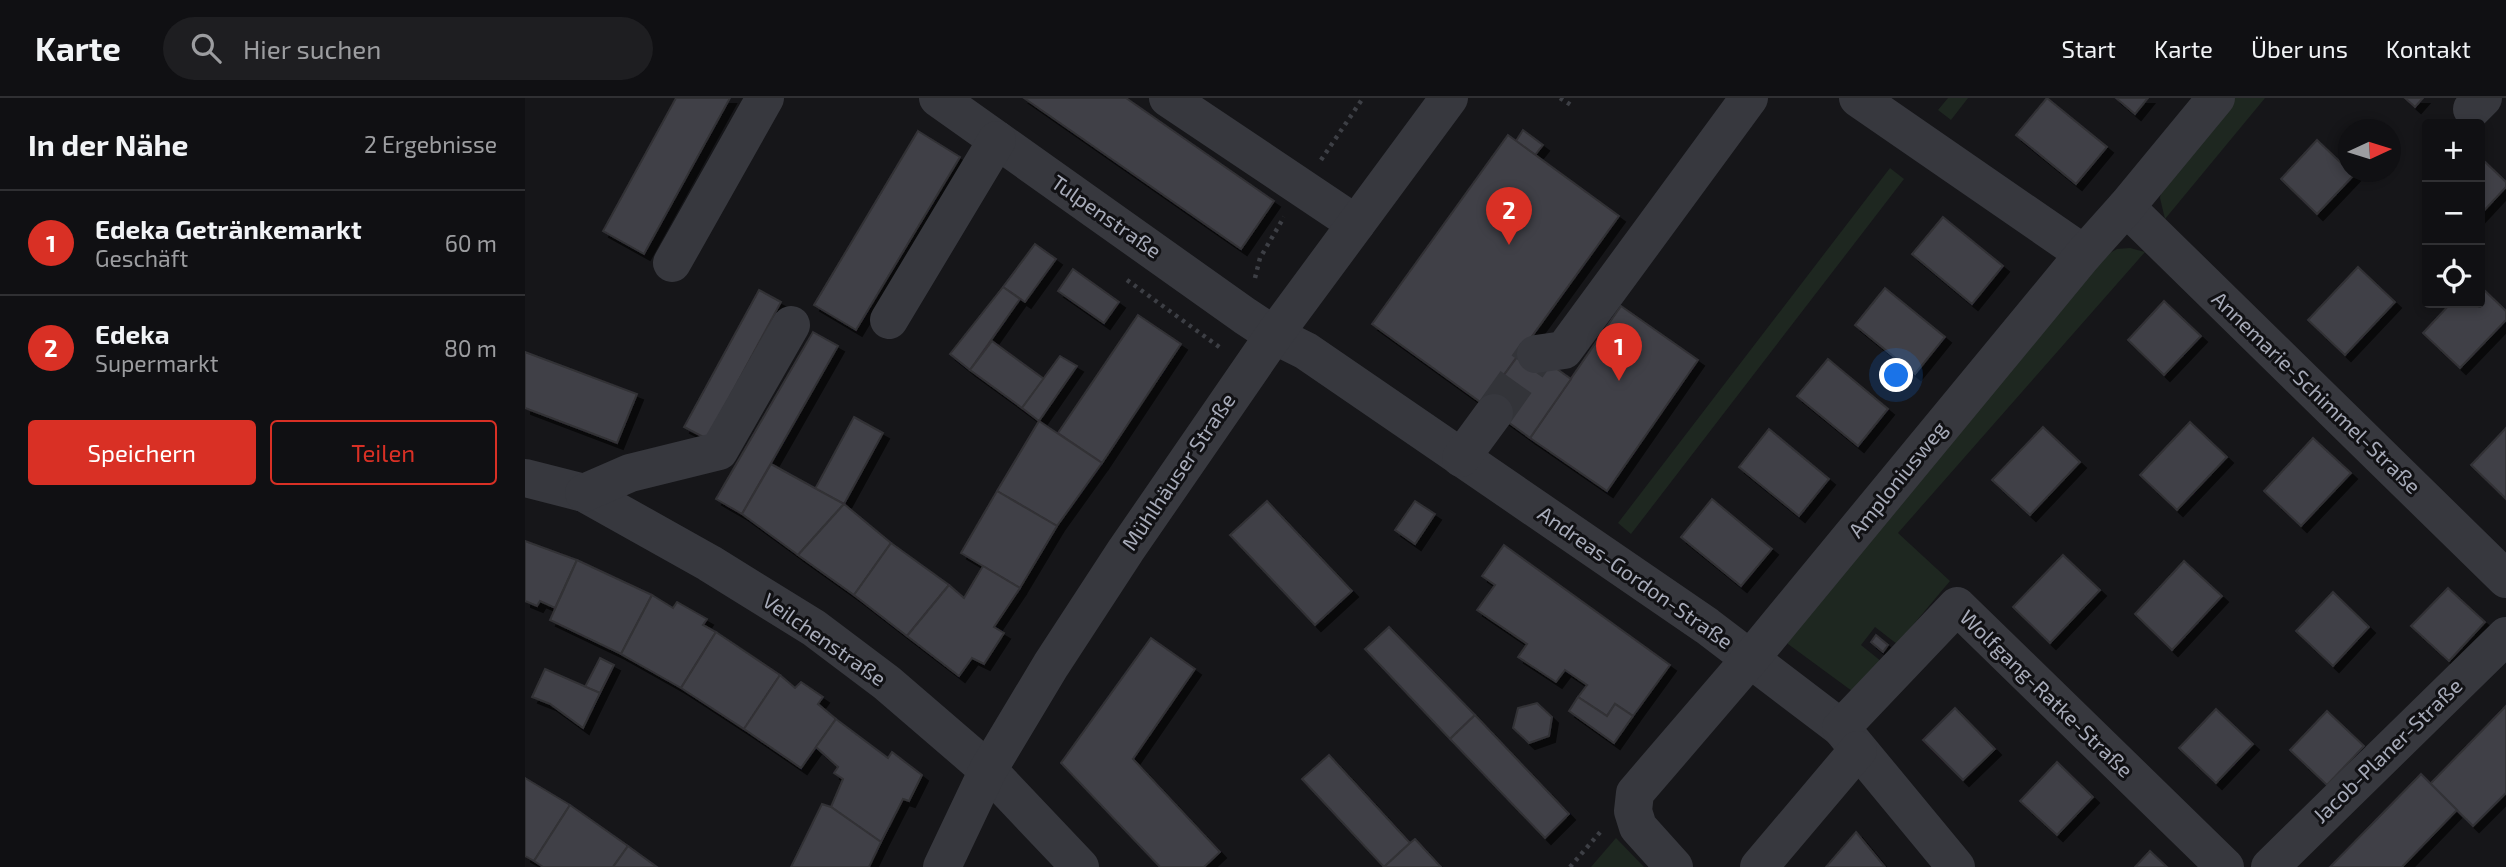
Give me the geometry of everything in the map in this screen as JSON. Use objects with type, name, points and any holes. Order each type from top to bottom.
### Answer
[{"type":"street","points":[[672,263],[765,98]]},
{"type":"street","name":"Tulpenstraße","points":[[938,98],[1274,335]]},
{"type":"street","points":[[1168,98],[1356,224]]},
{"type":"street","name":"Mühlhäuser Straße","points":[[942,867],[988,770],[1126,550],[1274,335],[1449,98]]},
{"type":"street","points":[[1536,354],[1564,350],[1749,98]]},
{"type":"street","points":[[1858,98],[2084,254]]},
{"type":"street","name":"Amploniusweg","points":[[1674,867],[1638,827],[1633,811],[1635,793],[1750,659],[2216,98]]},
{"type":"street","points":[[889,320],[997,140]]},
{"type":"street","name":"Annemarie-Schimmel-Straße","points":[[2126,207],[2506,579]]},
{"type":"street","points":[[584,494],[630,473],[719,451],[791,325]]},
{"type":"street","name":"Andreas-Gordon-Straße","points":[[1274,335],[1306,351],[1605,554],[1750,659],[1849,739],[1956,867]]},
{"type":"street","points":[[1461,458],[1494,413]]},
{"type":"street","name":"Veilchenstraße","points":[[525,478],[584,494],[709,564],[814,628],[887,683],[988,770],[1080,867]]},
{"type":"street","name":"Wolfgang-Ratke-Straße","points":[[1849,739],[1957,606],[2225,867]]},
{"type":"street","name":"Jacob-Planer-Straße","points":[[2270,867],[2506,636]]},
{"type":"street","points":[[1759,867],[1849,739]]},
{"type":"path","points":[[1560,98],[1571,105]]},
{"type":"shaded area","points":[[1948,98],[1968,98],[1951,120],[1938,110]]},
{"type":"shaded area","points":[[2234,98],[2265,98],[2165,219],[2160,198],[2163,183]]},
{"type":"shaded area","points":[[1890,168],[1904,179],[1631,534],[1618,523]]},
{"type":"shaded area","points":[[2130,248],[2145,252],[1898,533],[1950,581],[1897,644],[1875,627],[1861,645],[1882,662],[1852,691],[1788,644],[1787,632],[2108,254],[2117,249]]},
{"type":"shaded area","points":[[1616,838],[1644,867],[1591,867]]},
{"type":"building","points":[[676,98],[730,98],[644,254],[603,231]]},
{"type":"building","points":[[1024,98],[1126,98],[1274,201],[1241,249]]},
{"type":"building","points":[[2047,98],[2107,147],[2076,184],[2016,135]]},
{"type":"building","points":[[2116,98],[2148,98],[2135,114]]},
{"type":"building","points":[[2405,98],[2423,98],[2415,107]]},
{"type":"building","points":[[1523,130],[1543,145],[1535,155],[1516,141]]},
{"type":"building","points":[[918,131],[960,157],[856,330],[814,305]]},
{"type":"building","points":[[1508,135],[1619,216],[1483,404],[1372,324]]},
{"type":"building","points":[[2317,140],[2338,160],[2338,182],[2347,182],[2317,214],[2281,179]]},
{"type":"building","points":[[2485,162],[2506,182],[2506,187],[2485,210]]},
{"type":"building","points":[[1943,217],[2003,266],[1972,304],[1912,254]]},
{"type":"building","points":[[1035,244],[1056,259],[1025,302],[1003,287]]},
{"type":"building","points":[[2358,267],[2395,302],[2345,355],[2308,320]]},
{"type":"building","points":[[1073,269],[1119,302],[1104,323],[1058,291]]},
{"type":"building","points":[[1003,287],[1020,299],[970,370],[950,354]]},
{"type":"building","points":[[1885,288],[1945,337],[1915,374],[1855,325]]},
{"type":"building","points":[[759,290],[781,302],[707,439],[684,427]]},
{"type":"building","points":[[2485,291],[2506,311],[2506,320],[2460,368],[2423,333],[2446,308],[2485,308]]},
{"type":"building","points":[[2164,301],[2201,336],[2164,375],[2128,340]]},
{"type":"building","points":[[1621,306],[1698,360],[1607,491],[1530,438]]},
{"type":"building","points":[[1138,315],[1181,344],[1102,463],[1058,433]]},
{"type":"building","points":[[813,332],[838,346],[742,514],[716,499]]},
{"type":"building","points":[[992,341],[1044,379],[1022,408],[970,370]]},
{"type":"building","points":[[1525,346],[1571,379],[1530,438],[1483,404]]},
{"type":"building","points":[[525,352],[637,394],[617,443],[525,408]]},
{"type":"building","points":[[1060,356],[1077,366],[1039,421],[1022,408]]},
{"type":"building","points":[[1828,359],[1888,409],[1858,446],[1797,396]]},
{"type":"building","points":[[854,417],[883,433],[844,504],[815,489]]},
{"type":"building","points":[[1039,421],[1102,463],[1057,526],[997,491]]},
{"type":"building","points":[[2190,422],[2227,457],[2177,510],[2140,475]]},
{"type":"building","points":[[2043,427],[2080,462],[2030,515],[1992,480]]},
{"type":"building","points":[[2506,428],[2506,499],[2471,465]]},
{"type":"building","points":[[1769,429],[1829,479],[1799,516],[1739,467]]},
{"type":"building","points":[[2313,438],[2351,473],[2301,526],[2264,491]]},
{"type":"building","points":[[771,464],[844,504],[798,555],[742,514]]},
{"type":"building","points":[[997,491],[1057,526],[1020,588],[961,553]]},
{"type":"building","points":[[1712,499],[1772,549],[1741,586],[1681,537]]},
{"type":"building","points":[[1267,501],[1352,591],[1315,625],[1230,535]]},
{"type":"building","points":[[1415,501],[1435,514],[1415,544],[1395,530]]},
{"type":"building","points":[[844,504],[891,543],[854,595],[798,555]]},
{"type":"building","points":[[525,541],[577,560],[555,608],[540,601],[537,606],[525,601]]},
{"type":"building","points":[[891,543],[949,585],[907,636],[854,595]]},
{"type":"building","points":[[1504,545],[1670,665],[1633,716],[1615,704],[1607,716],[1578,697],[1587,685],[1565,670],[1556,682],[1518,657],[1527,644],[1477,610],[1495,585],[1482,576]]},
{"type":"building","points":[[2063,555],[2100,590],[2050,643],[2013,607]]},
{"type":"building","points":[[577,560],[652,595],[621,654],[550,620]]},
{"type":"building","points":[[2184,561],[2222,596],[2172,650],[2135,614]]},
{"type":"building","points":[[983,566],[1020,588],[994,627],[1004,633],[984,664],[972,658],[959,676],[907,636],[949,585],[964,598]]},
{"type":"building","points":[[2448,588],[2485,622],[2449,661],[2411,626]]},
{"type":"building","points":[[2333,592],[2369,627],[2333,666],[2296,631]]},
{"type":"building","points":[[652,595],[673,608],[677,602],[707,619],[703,625],[716,632],[681,688],[621,654]]},
{"type":"building","points":[[1389,627],[1475,715],[1450,739],[1365,649]]},
{"type":"building","points":[[716,632],[780,675],[744,729],[681,688]]},
{"type":"building","points":[[1876,635],[1888,645],[1883,652],[1871,642]]},
{"type":"building","points":[[1151,638],[1195,669],[1133,759],[1220,852],[1204,867],[1160,867],[1061,763]]},
{"type":"building","points":[[600,658],[614,665],[600,693],[585,687]]},
{"type":"building","points":[[545,669],[600,693],[583,728],[550,704],[532,697]]},
{"type":"building","points":[[780,675],[795,688],[801,682],[823,697],[818,704],[836,719],[801,768],[744,729]]},
{"type":"building","points":[[1578,697],[1607,716],[1615,704],[1633,716],[1614,743],[1569,711]]},
{"type":"building","points":[[1537,703],[1552,717],[1549,736],[1529,743],[1513,728],[1518,708]]},
{"type":"building","points":[[2506,706],[2506,793],[2473,826],[2430,784]]},
{"type":"building","points":[[1955,708],[1995,749],[1963,780],[1923,740]]},
{"type":"building","points":[[2216,709],[2253,744],[2216,783],[2179,748]]},
{"type":"building","points":[[2327,711],[2364,746],[2327,785],[2290,750]]},
{"type":"building","points":[[1475,715],[1569,814],[1545,838],[1450,739]]},
{"type":"building","points":[[836,719],[888,758],[892,752],[922,775],[909,801],[903,799],[881,842],[831,807],[843,779],[834,773],[838,767],[816,747]]},
{"type":"building","points":[[1329,755],[1410,843],[1384,867],[1302,779]]},
{"type":"building","points":[[2057,762],[2093,797],[2057,835],[2020,801]]},
{"type":"building","points":[[2421,774],[2457,810],[2402,867],[2330,867]]},
{"type":"building","points":[[525,778],[570,805],[534,861],[525,856]]},
{"type":"building","points":[[822,804],[831,807],[881,842],[869,867],[791,867]]},
{"type":"building","points":[[570,805],[628,846],[613,867],[543,867],[534,861]]},
{"type":"building","points":[[1856,832],[1885,867],[1826,867]]},
{"type":"building","points":[[1415,839],[1441,867],[1384,867],[1410,843]]},
{"type":"building","points":[[628,846],[657,867],[613,867]]},
{"type":"building","points":[[2150,851],[2167,867],[2135,867]]},
{"type":"tunnel","points":[[1494,413],[1536,354]]},
{"type":"place","name":"Edeka","points":[[1509,245]]},
{"type":"place","name":"Edeka Getränkemarkt","points":[[1619,381]]}]
